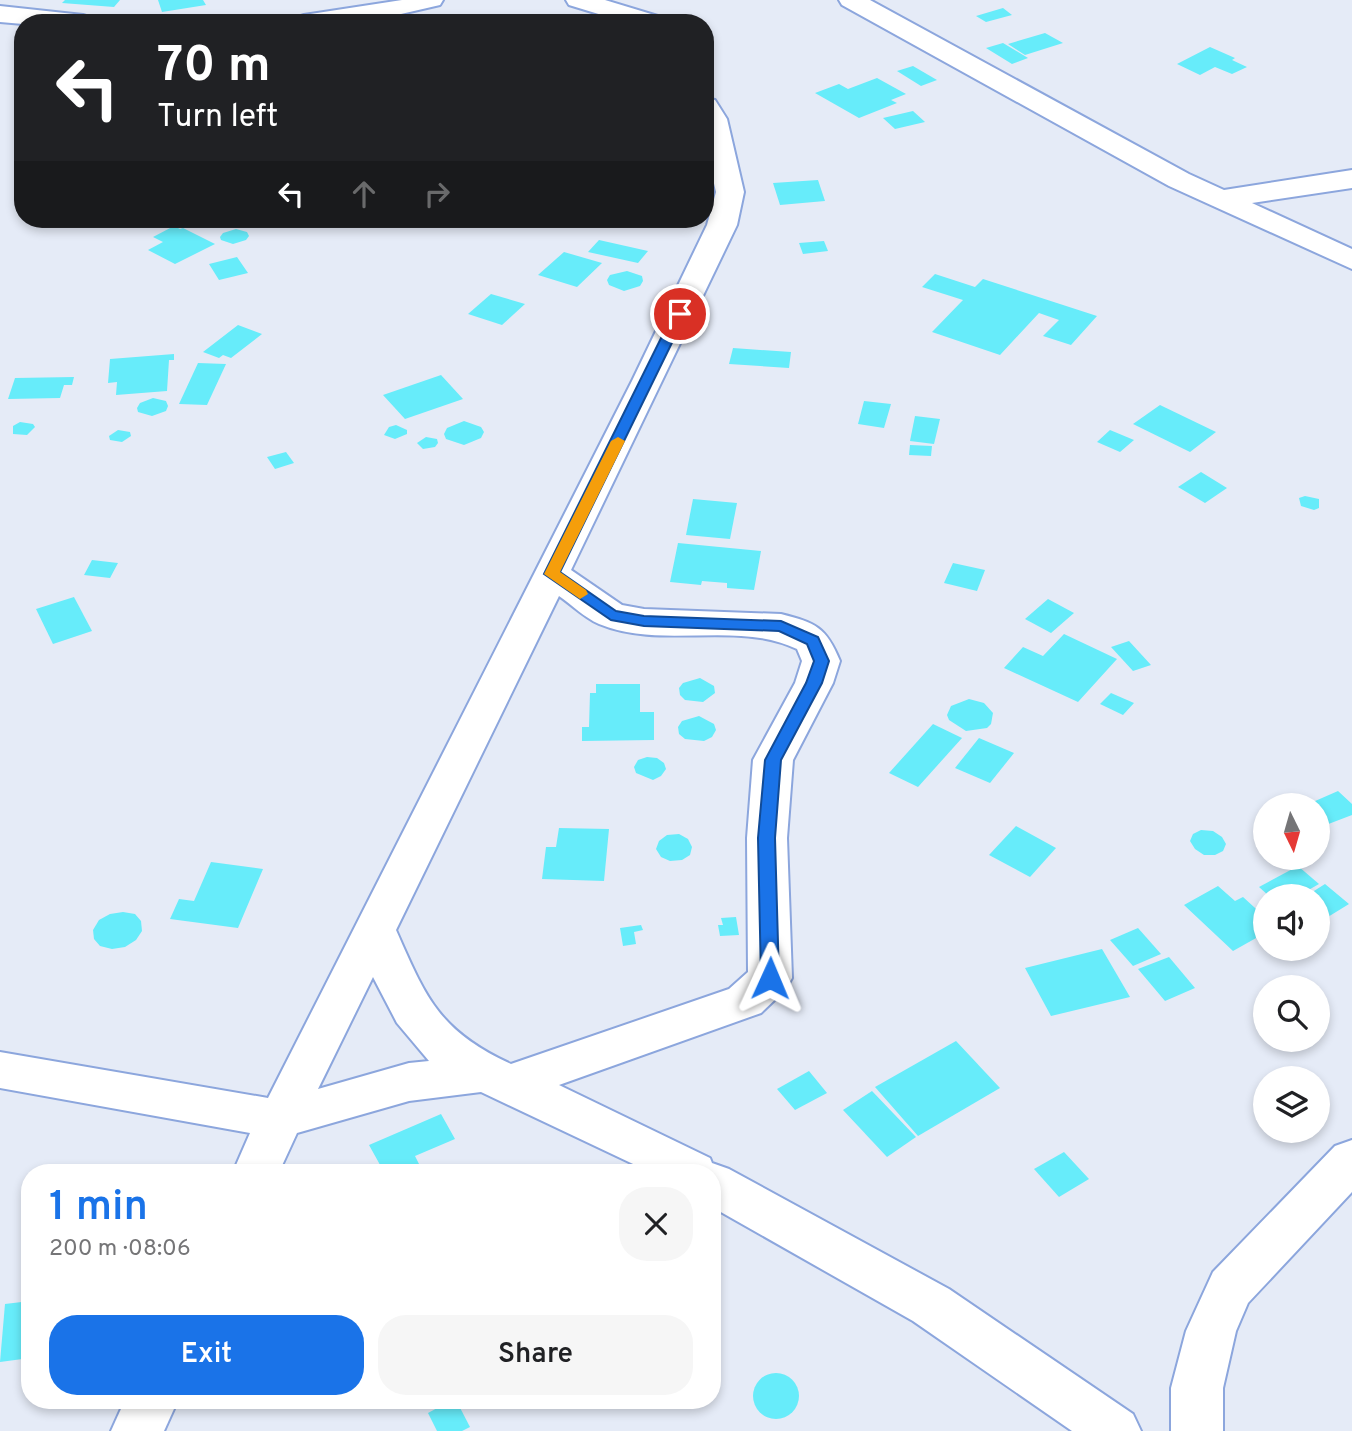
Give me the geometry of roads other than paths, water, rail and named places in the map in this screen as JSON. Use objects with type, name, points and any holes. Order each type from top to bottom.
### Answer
[{"type":"street","points":[[370,14],[431,0]]},
{"type":"street","points":[[578,0],[625,14]]},
{"type":"street","points":[[851,0],[1179,180],[1352,260]]},
{"type":"street","points":[[260,1164],[722,225],[730,192],[714,123]]},
{"type":"street","points":[[1221,199],[1352,179]]},
{"type":"street","points":[[0,1070],[280,1119],[409,1082],[497,1078],[746,1001],[770,978],[767,838],[773,760],[814,683],[821,661],[813,641],[781,626],[644,621],[611,615],[552,574]]},
{"type":"street","points":[[375,931],[398,986],[420,1022],[445,1048],[497,1078],[677,1164]]},
{"type":"street","points":[[1197,1431],[1197,1388],[1210,1331],[1230,1288],[1352,1160]]},
{"type":"street","points":[[721,1188],[931,1305],[1115,1431]]},
{"type":"street","points":[[137,1431],[148,1409]]}]
